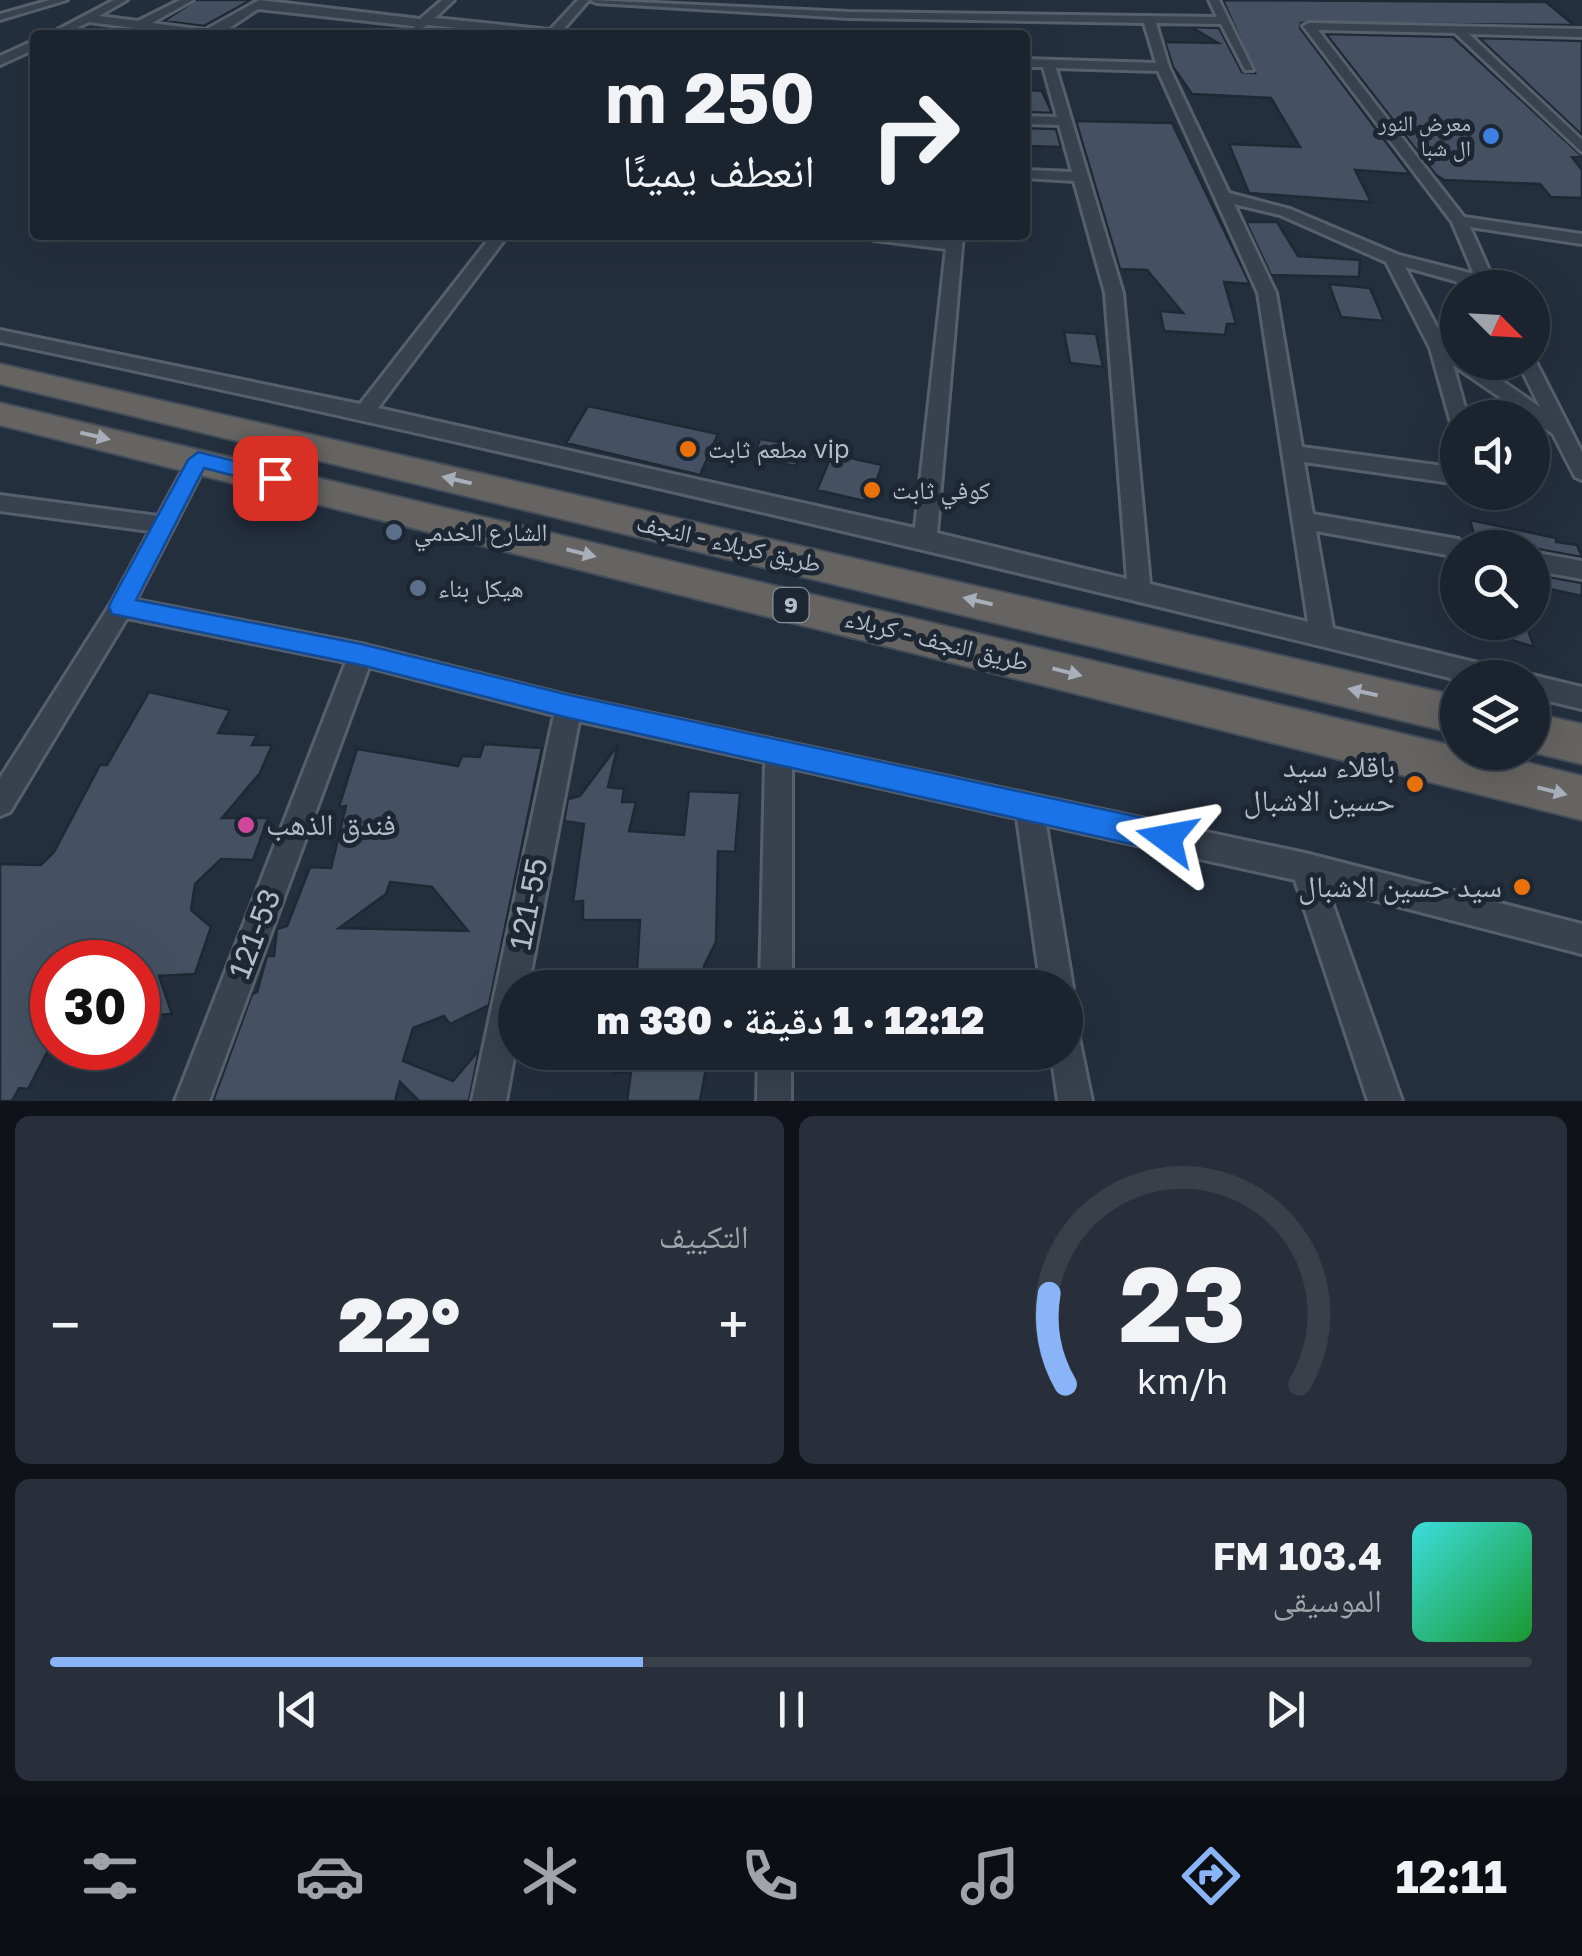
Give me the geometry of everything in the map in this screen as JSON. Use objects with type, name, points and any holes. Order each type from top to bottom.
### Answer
[{"type":"highway","name":"طريق کربلاء - النجف","points":[[0,374],[1440,711]]},
{"type":"highway","name":"طريق النجف - کربلاء","points":[[0,414],[1582,798]]},
{"type":"highway","points":[[1550,736],[1582,744]]},
{"type":"street","points":[[0,16],[62,0]]},
{"type":"street","points":[[64,30],[122,0]]},
{"type":"street","points":[[140,25],[188,0]]},
{"type":"street","points":[[415,30],[449,0]]},
{"type":"street","points":[[557,30],[584,0]]},
{"type":"street","points":[[596,0],[850,15],[1223,22]]},
{"type":"street","points":[[1214,0],[1249,67]]},
{"type":"street","points":[[218,30],[262,3],[510,30]]},
{"type":"street","points":[[846,30],[850,15]]},
{"type":"street","points":[[88,18],[175,30]]},
{"type":"street","points":[[1149,19],[1163,67],[1266,293],[1322,636]]},
{"type":"street","points":[[1481,270],[1459,222],[1309,26],[1582,33]]},
{"type":"street","points":[[1457,28],[1582,148]]},
{"type":"street","points":[[1,56],[30,45]]},
{"type":"street","points":[[1,56],[30,63]]},
{"type":"street","points":[[1030,63],[1163,67]]},
{"type":"street","points":[[1048,63],[1114,293],[1139,590]]},
{"type":"street","points":[[1030,120],[1065,122]]},
{"type":"street","points":[[1030,174],[1081,178]]},
{"type":"street","points":[[1221,196],[1284,212],[1392,259],[1440,272]]},
{"type":"street","points":[[1459,222],[1582,239]]},
{"type":"street","points":[[366,412],[496,240]]},
{"type":"street","points":[[924,539],[955,240]]},
{"type":"street","points":[[1392,259],[1439,348],[1453,400]]},
{"type":"street","points":[[0,336],[366,412],[924,539],[1440,665]]},
{"type":"street","points":[[1487,380],[1562,432]]},
{"type":"street","points":[[1536,380],[1582,472]]},
{"type":"street","points":[[1293,454],[1440,474]]},
{"type":"street","points":[[4,790],[121,607],[198,460]]},
{"type":"street","points":[[0,503],[165,524]]},
{"type":"street","points":[[1304,521],[1440,545]]},
{"type":"street","points":[[1550,564],[1582,570]]},
{"type":"street","points":[[121,607],[361,654],[569,707],[1305,868],[1582,939]]},
{"type":"street","name":"121-53","points":[[192,1101],[361,654]]},
{"type":"street","points":[[1550,690],[1582,698]]},
{"type":"street","name":"121-55","points":[[489,1101],[569,707]]},
{"type":"street","points":[[776,970],[779,752]]},
{"type":"street","points":[[1028,806],[1054,970]]},
{"type":"street","points":[[1305,868],[1385,1101]]},
{"type":"street","points":[[774,1070],[774,1101]]},
{"type":"street","points":[[1069,1070],[1074,1101]]},
{"type":"building","points":[[196,0],[251,0],[204,26],[164,21]]},
{"type":"building","points":[[1223,0],[1546,2],[1574,25],[1301,23],[1300,28],[1410,174],[1355,170],[1371,202],[1249,193],[1229,144],[1300,147],[1271,98],[1192,94],[1173,67],[1165,42],[1218,43],[1191,27],[1219,28],[1242,72],[1255,73]]},
{"type":"building","points":[[1326,34],[1453,37],[1582,156],[1572,157],[1582,170],[1582,198],[1551,197],[1540,184],[1444,180],[1436,175]]},
{"type":"building","points":[[1479,38],[1582,41],[1582,135]]},
{"type":"building","points":[[1030,90],[1042,91],[1052,113],[1030,112]]},
{"type":"building","points":[[1076,121],[1172,123],[1250,284],[1224,282],[1236,324],[1227,324],[1225,335],[1164,331],[1160,311],[1183,313],[1147,270],[1120,269]]},
{"type":"building","points":[[1030,128],[1056,129],[1061,147],[1030,146]]},
{"type":"building","points":[[1246,222],[1277,222],[1298,256],[1360,260],[1359,277],[1271,275]]},
{"type":"building","points":[[1329,284],[1370,288],[1384,321],[1341,317]]},
{"type":"building","points":[[1064,332],[1096,334],[1103,367],[1070,363]]},
{"type":"building","points":[[588,406],[718,434],[700,475],[566,443]]},
{"type":"building","points":[[760,439],[803,446],[796,466],[753,458]]},
{"type":"building","points":[[832,454],[882,465],[869,502],[817,490]]},
{"type":"building","points":[[1470,520],[1518,530],[1473,530]]},
{"type":"building","points":[[1550,537],[1556,538],[1556,542],[1577,545],[1582,557],[1550,551]]},
{"type":"building","points":[[1550,577],[1582,583],[1582,596],[1550,589]]},
{"type":"building","points":[[1512,640],[1531,640],[1534,647]]},
{"type":"building","points":[[149,692],[230,710],[218,733],[257,735],[252,745],[272,745],[260,773],[222,818],[268,818],[253,860],[221,859],[195,884],[191,910],[211,927],[195,974],[160,976],[160,940],[30,940],[30,1070],[38,1070],[28,1089],[19,1088],[12,1101],[0,1101],[0,864],[41,865],[54,852],[100,765],[107,765]]},
{"type":"building","points":[[484,744],[542,748],[489,1005],[450,1024],[444,1016],[413,1028],[403,1061],[453,1081],[479,1050],[469,1101],[419,1101],[400,1082],[395,1101],[213,1101],[252,994],[257,992],[267,956],[274,956],[277,929],[287,926],[310,867],[331,868],[346,806],[339,807],[357,749],[458,766],[462,756],[480,757]],"holes":[[[390,882],[432,887],[468,931],[339,928],[386,894]]]},
{"type":"building","points":[[618,745],[608,787],[624,789],[622,802],[636,802],[629,831],[684,835],[689,791],[740,793],[735,852],[718,851],[716,942],[704,970],[637,970],[640,920],[583,920],[583,901],[573,902],[584,824],[564,821],[568,799],[580,796]]},
{"type":"building","points":[[160,979],[172,1014],[160,1015]]},
{"type":"building","points":[[615,1070],[706,1070],[700,1101],[627,1101],[631,1072],[615,1073]]},
{"type":"place","name":"معرض النور ال شبا","points":[[1491,136]]},
{"type":"place","name":"مطعم ثابت vip","points":[[688,449]]},
{"type":"place","name":"كوفي ثابت","points":[[872,490]]},
{"type":"place","name":"الشارع الخدمي","points":[[394,532]]},
{"type":"place","name":"هيكل بناء","points":[[418,588]]},
{"type":"place","name":"باقلاء سيد حسين الاشبال","points":[[1415,784]]},
{"type":"place","name":"فندق الذهب","points":[[246,825]]},
{"type":"place","name":"سيد حسين الاشبال","points":[[1522,887]]},
{"type":"route","points":[[275,478],[198,460],[121,607],[361,654],[569,707],[1167,838]]}]
